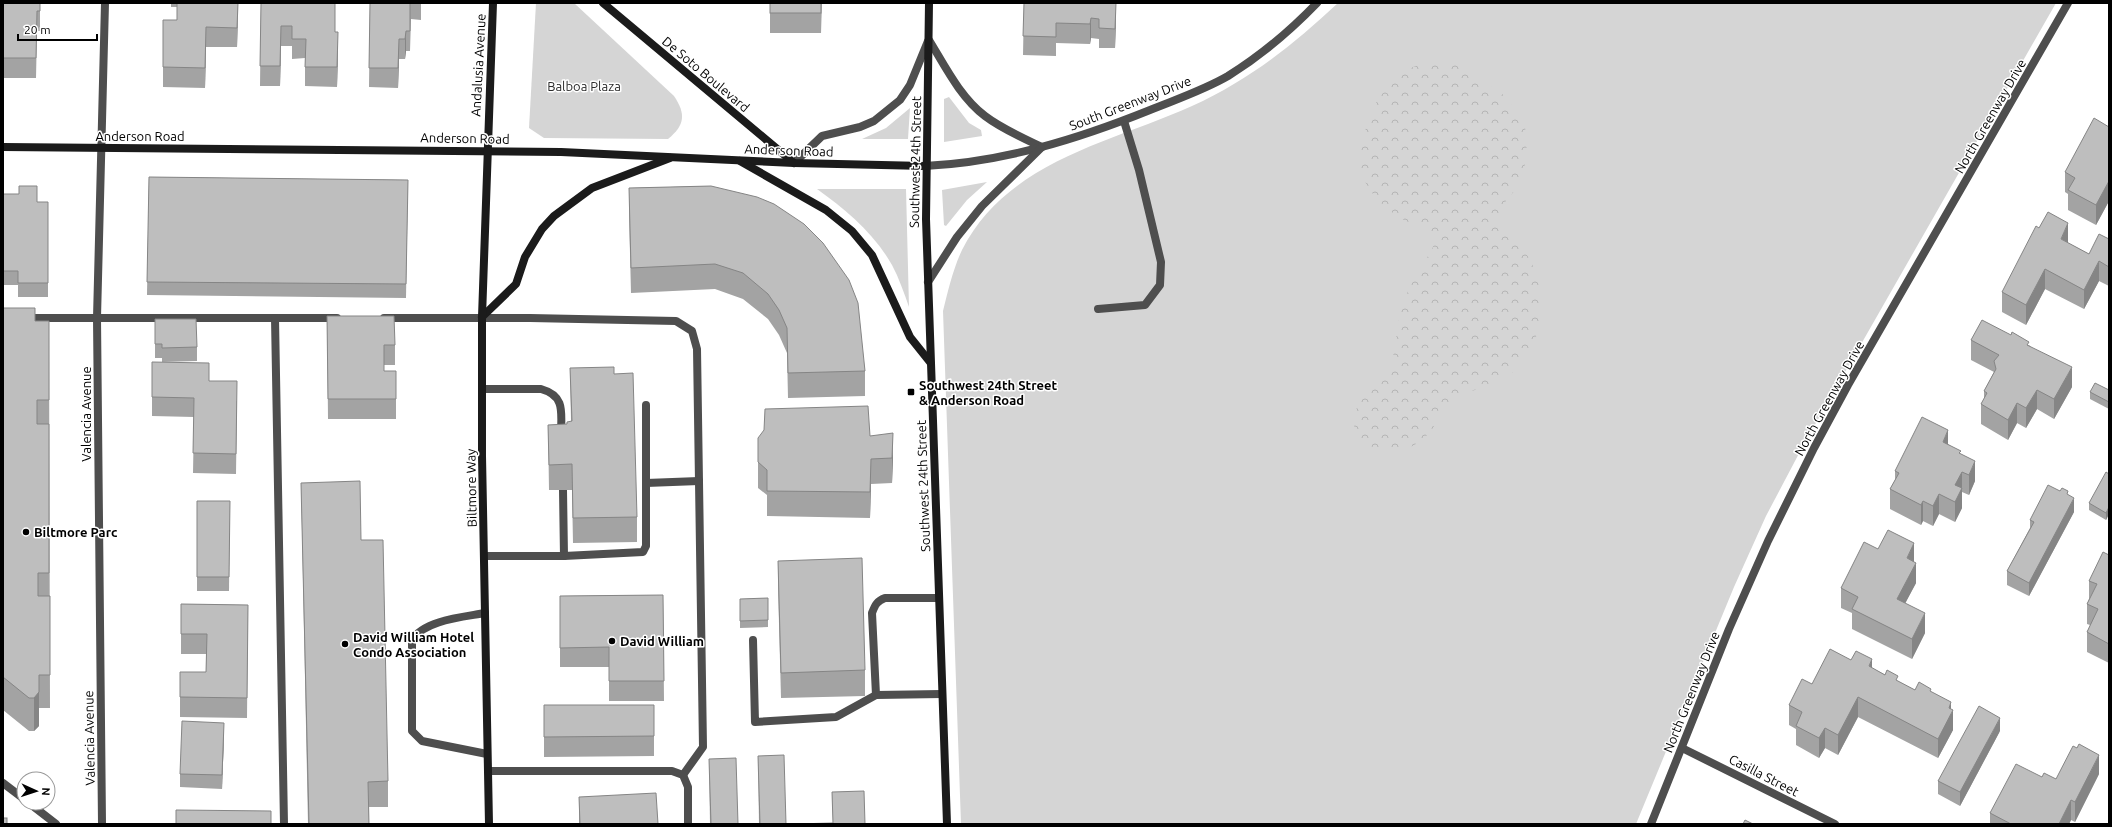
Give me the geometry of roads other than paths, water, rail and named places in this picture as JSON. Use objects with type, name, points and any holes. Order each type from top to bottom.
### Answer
[{"type":"street","name":"Valencia Avenue","points":[[102,824],[98,318],[105,3]]},
{"type":"street","name":"Andalusia Avenue","points":[[486,152],[493,3]]},
{"type":"street","name":"De Soto Boulevard","points":[[603,3],[794,163]]},
{"type":"street","name":"Southwest 24th Street","points":[[929,3],[925,166],[930,362],[947,824]]},
{"type":"street","name":"South Greenway Drive","points":[[925,166],[988,160],[1042,147],[1124,121],[1198,91],[1228,76],[1270,45],[1317,3]]},
{"type":"street","name":"North Greenway Drive","points":[[1651,824],[1749,584],[1814,448],[1848,385],[2068,3]]},
{"type":"street","points":[[794,163],[822,136],[860,127],[874,121],[900,100],[910,86],[928,40]]},
{"type":"street","points":[[928,40],[963,93],[976,109],[1003,127],[1042,147],[982,206],[957,237],[928,282]]},
{"type":"street","points":[[1098,309],[1145,305],[1160,285],[1161,262],[1139,170],[1124,121]]},
{"type":"street","name":"Anderson Road","points":[[3,147],[431,149],[486,152],[561,152],[794,163],[925,166]]},
{"type":"street","name":"Biltmore Way","points":[[486,152],[482,317],[482,389],[489,824]]},
{"type":"street","points":[[482,317],[516,284],[525,257],[542,229],[567,205],[592,188],[674,157]]},
{"type":"street","points":[[738,160],[826,210],[852,232],[872,255],[910,337],[930,362]]},
{"type":"street","points":[[378,318],[482,317],[676,321],[692,331],[697,349],[702,747],[683,775]]},
{"type":"street","points":[[3,318],[346,318]]},
{"type":"street","points":[[275,318],[284,824]]},
{"type":"street","points":[[482,389],[541,389],[550,391],[557,397],[561,406],[561,441]]},
{"type":"street","points":[[484,556],[564,556],[644,552],[646,546],[646,405]]},
{"type":"street","points":[[646,482],[699,481]]},
{"type":"street","points":[[563,490],[564,556]]},
{"type":"street","points":[[876,695],[872,614],[874,606],[879,600],[885,598],[938,598]]},
{"type":"street","points":[[485,612],[440,622],[416,633],[412,640],[412,731],[422,741],[488,754]]},
{"type":"street","points":[[753,640],[755,722],[836,717],[876,695],[942,694]]},
{"type":"street","name":"Casilla Street","points":[[1682,748],[1835,824]]},
{"type":"street","points":[[488,771],[672,771],[683,775],[688,787],[688,824]]},
{"type":"street","points":[[3,783],[16,793]]},
{"type":"street","points":[[39,811],[56,824]]},
{"type":"place","name":"Southwest 24th Street & Anderson Road","points":[[911,392]]},
{"type":"place","name":"Biltmore Parc","points":[[26,532]]},
{"type":"place","name":"David William","points":[[612,641]]},
{"type":"place","name":"David William Hotel Condo Association","points":[[345,644]]},
{"type":"park label","name":"Balboa Plaza","points":[[584,86]]}]
